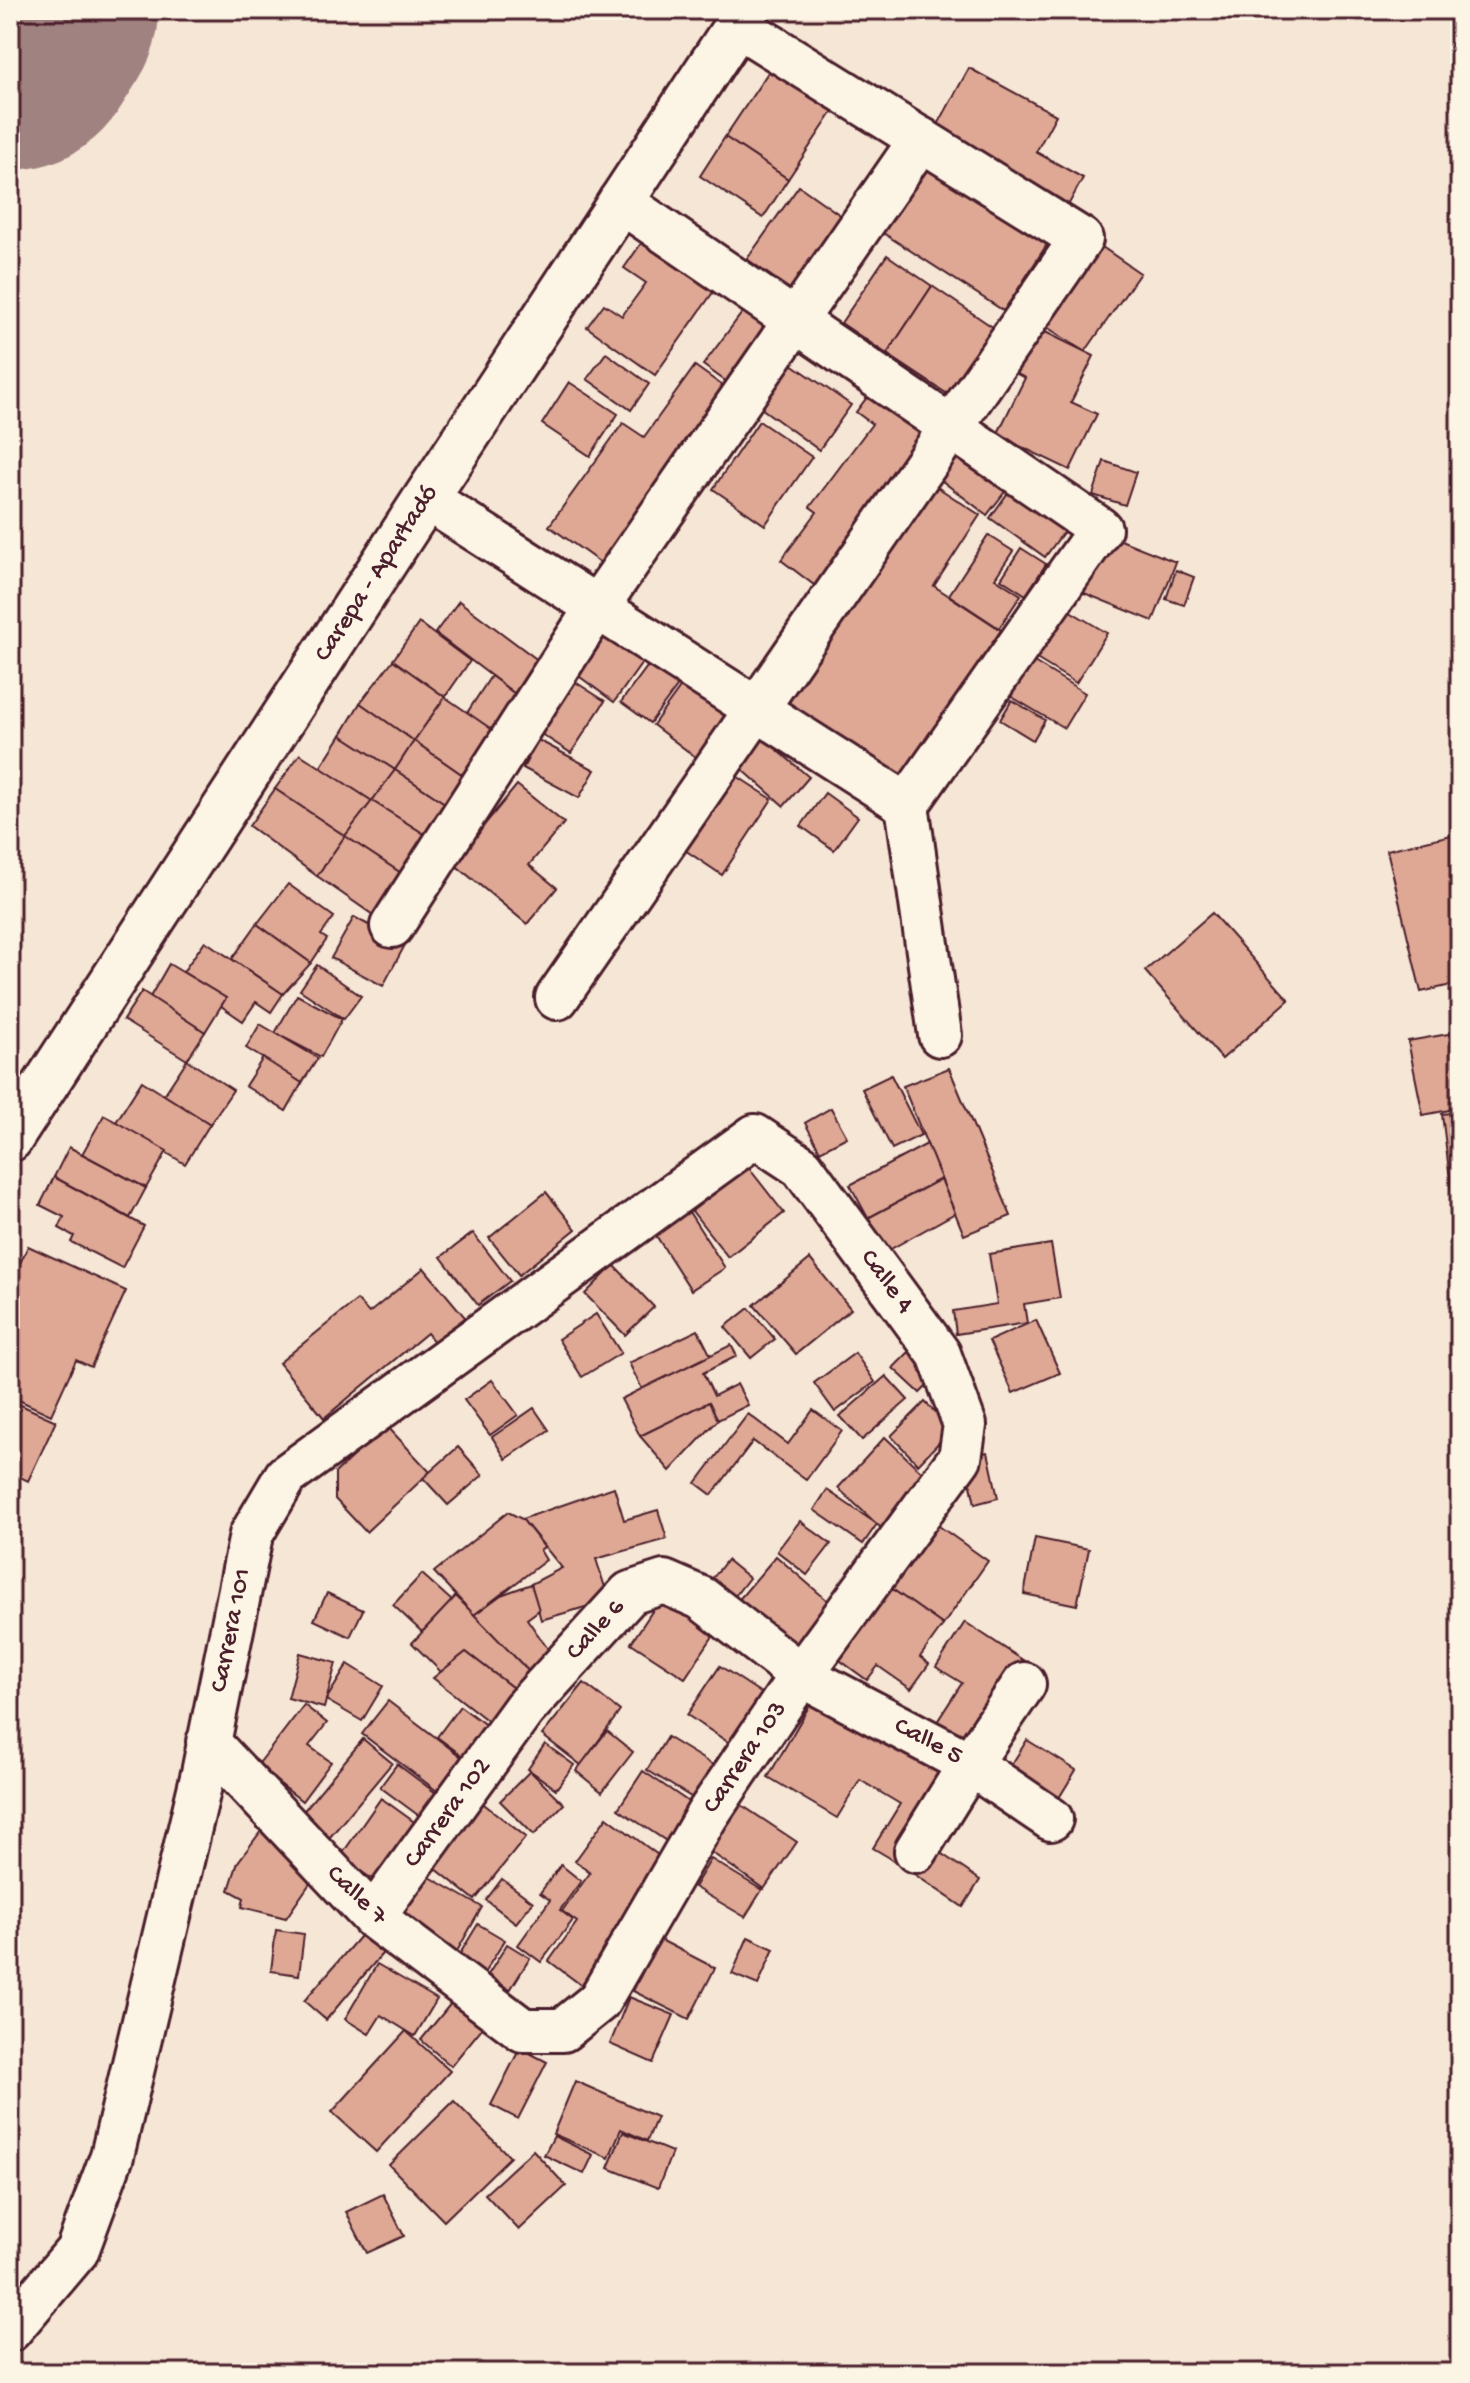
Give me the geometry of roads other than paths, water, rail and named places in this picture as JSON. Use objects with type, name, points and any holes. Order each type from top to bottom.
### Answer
[{"type":"main road","name":"Carepa - Apartadó","points":[[10,1139],[742,18]]},
{"type":"street","points":[[557,998],[1081,239],[921,139],[742,18]]},
{"type":"street","points":[[392,926],[597,607],[921,139]]},
{"type":"street","points":[[620,201],[1100,529],[907,805],[940,1035]]},
{"type":"street","points":[[426,498],[907,805]]},
{"type":"street","name":"Calle 4","points":[[755,1136],[802,1167],[939,1354],[965,1425],[960,1458]]},
{"type":"street","name":"Carrera 101","points":[[10,2330],[77,2251],[112,2156],[208,1742],[251,1535],[286,1476],[755,1136]]},
{"type":"street","name":"Carrera 103","points":[[523,2030],[563,2030],[599,2001],[707,1815],[801,1675],[960,1458]]},
{"type":"street","name":"Calle 6","points":[[524,1709],[630,1593],[664,1582],[701,1598],[801,1675]]},
{"type":"street","name":"Calle 5","points":[[801,1675],[970,1764],[1051,1819]]},
{"type":"street","points":[[916,1851],[1024,1684]]},
{"type":"street","name":"Carrera 102","points":[[373,1917],[524,1709]]},
{"type":"street","name":"Calle 7","points":[[208,1742],[373,1917],[523,2030]]}]
